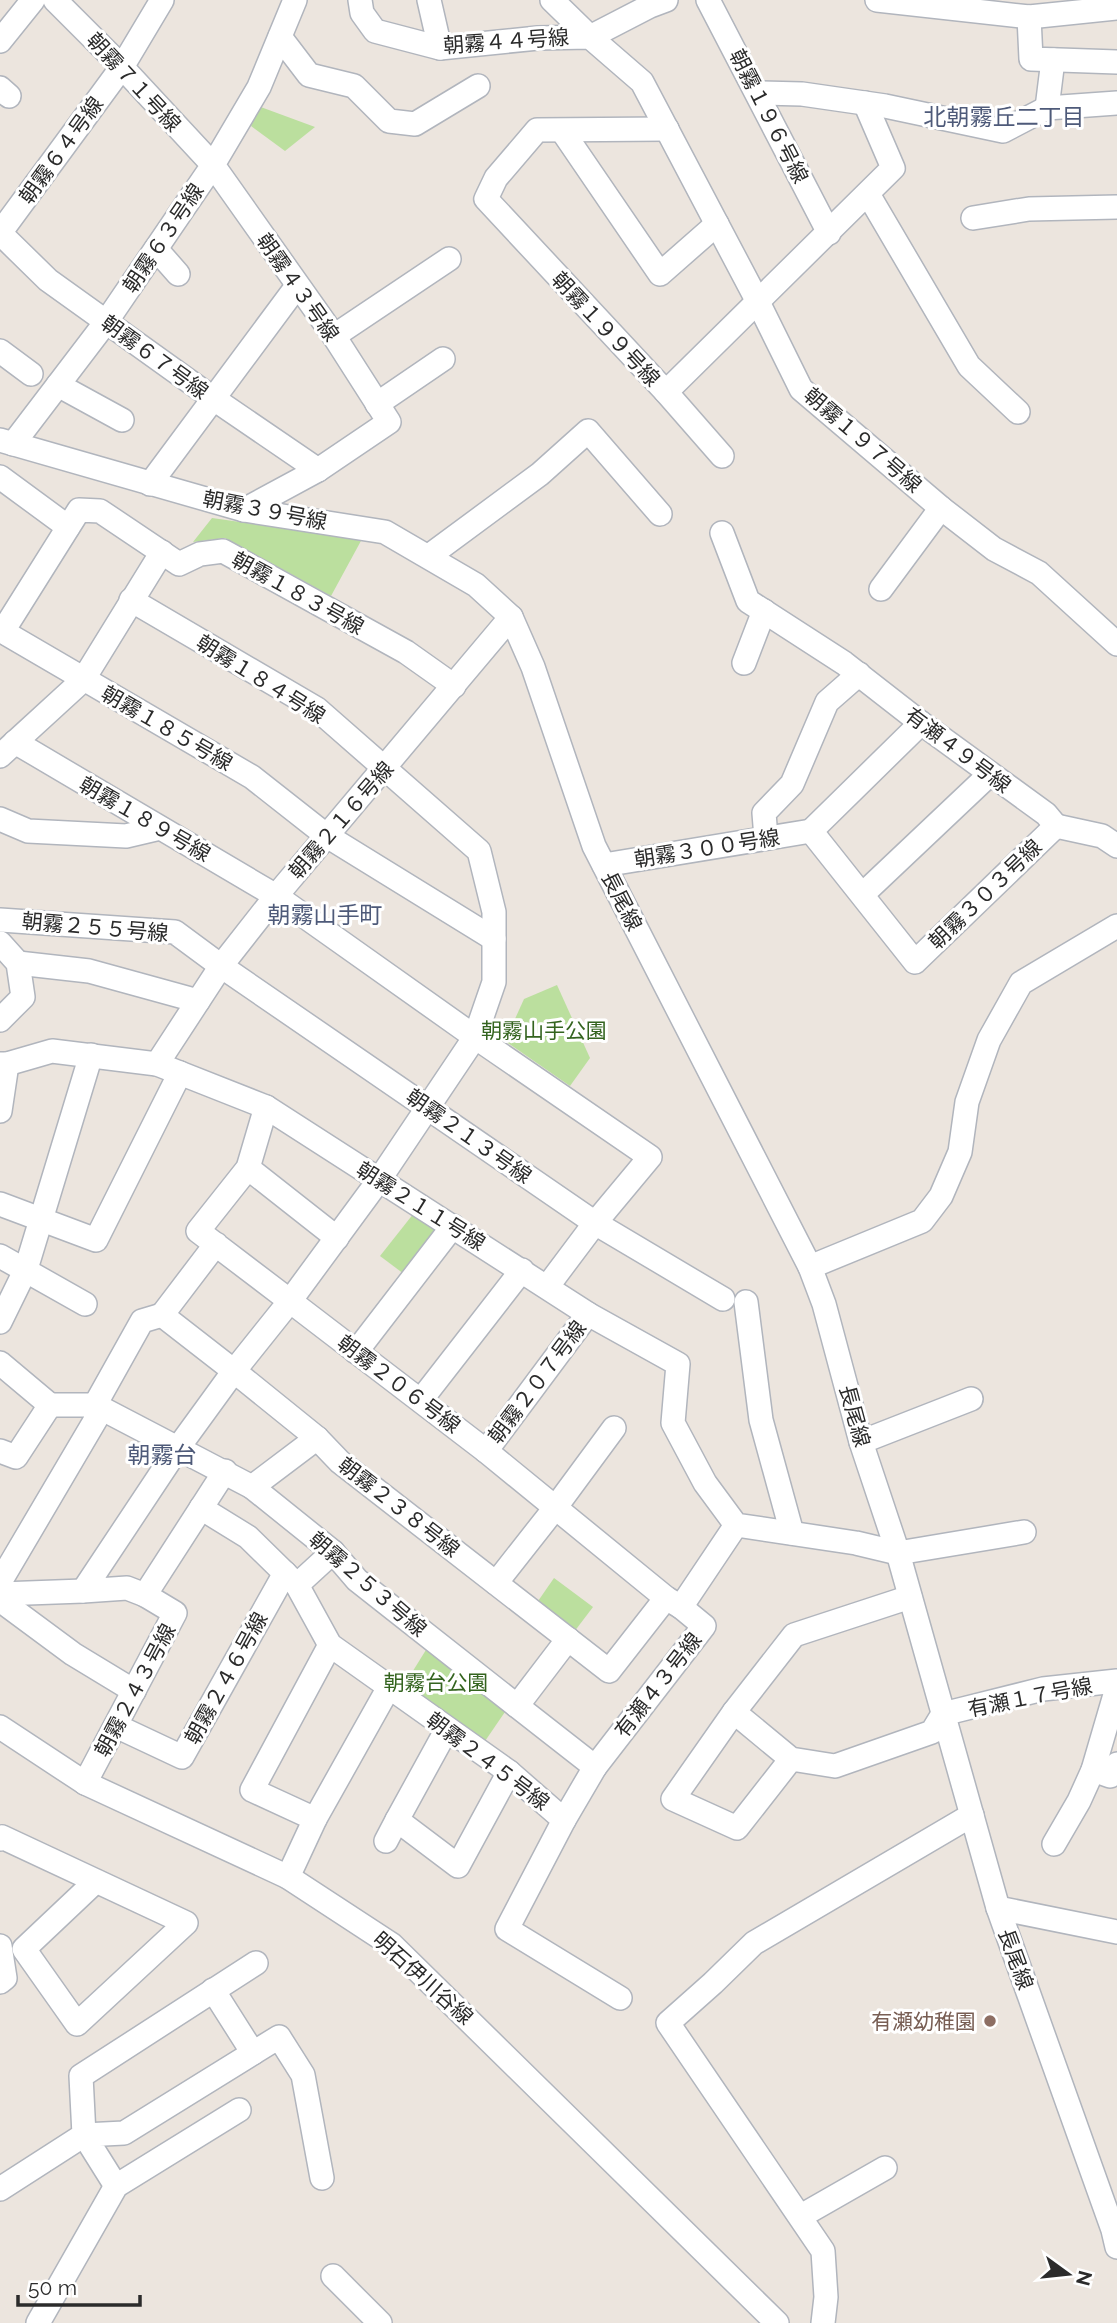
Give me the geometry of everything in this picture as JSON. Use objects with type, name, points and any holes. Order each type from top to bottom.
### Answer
[{"type":"street","points":[[0,41],[33,0]]},
{"type":"street","name":"朝霧７１号線","points":[[55,0],[122,66],[212,165]]},
{"type":"street","name":"朝霧６４号線","points":[[0,233],[122,66],[162,0]]},
{"type":"street","points":[[212,165],[259,87],[295,0]]},
{"type":"street","name":"朝霧４４号線","points":[[360,0],[362,13],[376,31],[440,48],[538,38],[590,37]]},
{"type":"street","points":[[429,0],[440,48]]},
{"type":"street","name":"朝霧１９７号線","points":[[552,0],[642,82],[801,389],[941,508],[994,549],[1039,573],[1117,644]]},
{"type":"street","points":[[590,37],[666,0]]},
{"type":"street","name":"朝霧１９６号線","points":[[708,0],[830,233]]},
{"type":"street","points":[[877,0],[1029,16],[1117,8]]},
{"type":"street","points":[[1029,16],[1031,59],[1117,62]]},
{"type":"street","points":[[279,37],[309,75],[354,86],[390,121],[415,124],[478,86]]},
{"type":"street","points":[[1047,108],[1053,60]]},
{"type":"street","points":[[758,93],[802,94],[866,103],[1003,131],[1047,108],[1117,103]]},
{"type":"street","name":"朝霧１９９号線","points":[[667,129],[537,131],[496,178],[486,199],[666,393],[893,168],[866,103]]},
{"type":"street","points":[[563,132],[660,274],[717,224]]},
{"type":"street","name":"朝霧６３号線","points":[[6,442],[58,385],[106,322],[212,165]]},
{"type":"street","name":"朝霧４３号線","points":[[212,165],[334,336],[377,404]]},
{"type":"street","points":[[868,194],[969,366],[1018,412]]},
{"type":"street","points":[[973,218],[1029,209],[1117,207]]},
{"type":"street","name":"朝霧６７号線","points":[[0,233],[48,280],[214,400],[318,470]]},
{"type":"street","points":[[156,249],[178,274]]},
{"type":"street","points":[[334,336],[449,259]]},
{"type":"street","points":[[150,484],[297,286]]},
{"type":"street","points":[[0,351],[31,374]]},
{"type":"street","points":[[244,510],[318,470],[389,422],[377,404],[443,359]]},
{"type":"street","points":[[58,385],[122,420]]},
{"type":"street","points":[[666,393],[722,456]]},
{"type":"street","points":[[429,556],[540,474],[588,431],[660,514]]},
{"type":"street","name":"朝霧３９号線","points":[[6,442],[244,510],[385,532],[476,586],[511,617]]},
{"type":"street","points":[[0,477],[68,527]]},
{"type":"street","points":[[881,589],[941,508]]},
{"type":"street","name":"朝霧１８３号線","points":[[1,631],[79,510],[100,511],[179,564],[201,554],[222,551],[407,652],[454,685]]},
{"type":"street","name":"有瀬４９号線","points":[[722,533],[748,601],[859,674],[1046,814],[1056,826]]},
{"type":"street","points":[[7,749],[83,680],[162,552]]},
{"type":"street","name":"朝霧１８４号線","points":[[131,600],[317,709],[480,851],[494,912],[494,982],[475,1037],[379,1181]]},
{"type":"street","points":[[744,663],[764,611]]},
{"type":"street","name":"朝霧２１６号線","points":[[157,1064],[220,966],[511,617]]},
{"type":"street","name":"長尾線","points":[[511,617],[533,667],[594,846],[810,1267],[824,1304],[861,1442],[898,1553],[998,1908],[1117,2247]]},
{"type":"street","name":"朝霧１８５号線","points":[[1,631],[252,777],[327,835],[494,939]]},
{"type":"street","points":[[766,838],[764,813],[792,784],[827,702],[859,674]]},
{"type":"street","points":[[922,723],[811,831],[863,894],[990,774]]},
{"type":"street","name":"朝霧１８９号線","points":[[7,749],[160,828],[276,896],[650,1157],[595,1223]]},
{"type":"street","points":[[0,819],[28,831],[42,832],[126,836],[160,828]]},
{"type":"street","points":[[1056,826],[1102,836],[1117,846]]},
{"type":"street","name":"朝霧３０３号線","points":[[863,894],[915,962],[1056,826]]},
{"type":"street","name":"朝霧３００号線","points":[[604,865],[811,831]]},
{"type":"street","name":"朝霧２５５号線","points":[[0,920],[175,932],[220,966]]},
{"type":"street","points":[[810,1267],[922,1221],[941,1196],[960,1152],[967,1102],[989,1040],[1021,983],[1117,926]]},
{"type":"street","name":"朝霧２５５号線","points":[[0,943],[18,963],[23,997],[0,1020]]},
{"type":"street","points":[[18,963],[89,971],[198,1001]]},
{"type":"street","name":"朝霧２１３号線","points":[[220,966],[595,1223],[723,1299]]},
{"type":"street","name":"朝霧２１１号線","points":[[4,1064],[52,1051],[157,1064],[266,1107],[588,1314],[678,1364],[673,1423],[705,1483],[737,1525]]},
{"type":"street","points":[[0,1322],[26,1269],[91,1055]]},
{"type":"street","points":[[0,1111],[4,1064]]},
{"type":"street","points":[[0,1204],[96,1240],[180,1073]]},
{"type":"street","points":[[0,1582],[96,1419],[95,1405],[142,1321],[162,1315],[216,1244],[198,1231],[248,1168],[266,1107]]},
{"type":"street","points":[[248,1168],[337,1238]]},
{"type":"street","points":[[83,1591],[178,1448],[379,1181]]},
{"type":"street","points":[[547,1287],[595,1223]]},
{"type":"street","points":[[356,1352],[453,1226]]},
{"type":"street","name":"朝霧２０６号線","points":[[216,1244],[486,1451],[673,1603]]},
{"type":"street","points":[[0,1255],[85,1304]]},
{"type":"street","points":[[421,1400],[522,1270]]},
{"type":"street","points":[[746,1302],[761,1420],[792,1532]]},
{"type":"street","name":"朝霧２０７号線","points":[[486,1451],[588,1314]]},
{"type":"street","name":"朝霧２３８号線","points":[[162,1315],[317,1438],[340,1462],[608,1671],[673,1603]]},
{"type":"street","points":[[0,1363],[50,1405],[95,1405]]},
{"type":"street","points":[[861,1442],[971,1399]]},
{"type":"street","points":[[0,1451],[16,1457],[50,1405]]},
{"type":"street","name":"朝霧２５３号線","points":[[95,1405],[252,1487],[333,1552],[357,1580],[595,1767]]},
{"type":"street","points":[[496,1583],[614,1428]]},
{"type":"street","points":[[252,1487],[317,1438]]},
{"type":"street","points":[[145,1595],[225,1471]]},
{"type":"street","name":"朝霧２４５号線","points":[[201,1508],[248,1537],[291,1579],[330,1645],[509,1772],[564,1821],[507,1915],[620,1998]]},
{"type":"street","points":[[673,1603],[737,1525],[856,1543],[898,1553],[1024,1532]]},
{"type":"street","points":[[291,1579],[333,1552]]},
{"type":"street","name":"朝霧２４６号線","points":[[116,1726],[182,1757],[291,1579]]},
{"type":"street","name":"朝霧２４３号線","points":[[0,1594],[127,1588],[145,1595],[175,1613],[85,1783]]},
{"type":"street","points":[[792,1759],[737,1828],[673,1799],[734,1712],[794,1635],[910,1597]]},
{"type":"street","points":[[0,1600],[73,1654],[134,1691]]},
{"type":"street","name":"有瀬４３号線","points":[[595,1767],[704,1626],[673,1603]]},
{"type":"street","points":[[517,1706],[568,1639]]},
{"type":"street","points":[[315,1819],[252,1790],[330,1645]]},
{"type":"street","name":"有瀬１７号線","points":[[943,1714],[1043,1689],[1117,1681]]},
{"type":"street","points":[[288,1877],[315,1819],[389,1687]]},
{"type":"street","points":[[1054,1844],[1093,1770],[1117,1688]]},
{"type":"street","points":[[734,1712],[792,1759],[835,1766],[932,1732],[943,1714]]},
{"type":"street","name":"明石伊川谷線","points":[[0,1727],[85,1783],[288,1877],[392,1945],[777,2323]]},
{"type":"street","points":[[386,1841],[447,1729]]},
{"type":"street","points":[[1093,1770],[1111,1776],[1117,1763]]},
{"type":"street","points":[[564,1821],[595,1767]]},
{"type":"street","points":[[397,1820],[458,1866],[509,1772]]},
{"type":"street","points":[[823,2323],[826,2297],[823,2251],[668,2022],[754,1943],[972,1815]]},
{"type":"street","points":[[0,1839],[2,1837],[186,1923],[77,2024],[24,1949],[96,1881]]},
{"type":"street","points":[[998,1908],[1117,1932]]},
{"type":"street","points":[[0,1946],[5,1979],[0,1982]]},
{"type":"street","points":[[116,2186],[84,2135],[81,2076],[256,1963]]},
{"type":"street","points":[[213,1990],[253,2053]]},
{"type":"street","points":[[0,2189],[84,2135],[124,2133],[279,2037],[303,2075],[322,2178]]},
{"type":"street","points":[[38,2323],[116,2186],[239,2110]]},
{"type":"street","points":[[801,2216],[885,2168]]},
{"type":"street","points":[[333,2276],[380,2323]]},
{"type":"green space","points":[[258,106],[315,127],[285,151],[251,126]]},
{"type":"green space","points":[[212,518],[362,539],[331,596],[225,538],[193,542]]},
{"type":"green space","name":"朝霧山手公園","points":[[557,985],[590,1058],[570,1086],[505,1041],[524,999]]},
{"type":"green space","points":[[414,1213],[443,1232],[408,1277],[380,1256]]},
{"type":"green space","points":[[554,1578],[593,1607],[574,1632],[536,1604]]},
{"type":"green space","name":"朝霧台公園","points":[[429,1645],[507,1709],[483,1744],[403,1687]]},
{"type":"place","name":"有瀬幼稚園","points":[[990,2021]]},
{"type":"district","name":"北朝霧丘二丁目","points":[[1004,116]]},
{"type":"district","name":"朝霧山手町","points":[[325,914]]},
{"type":"district","name":"朝霧台","points":[[162,1454]]}]
